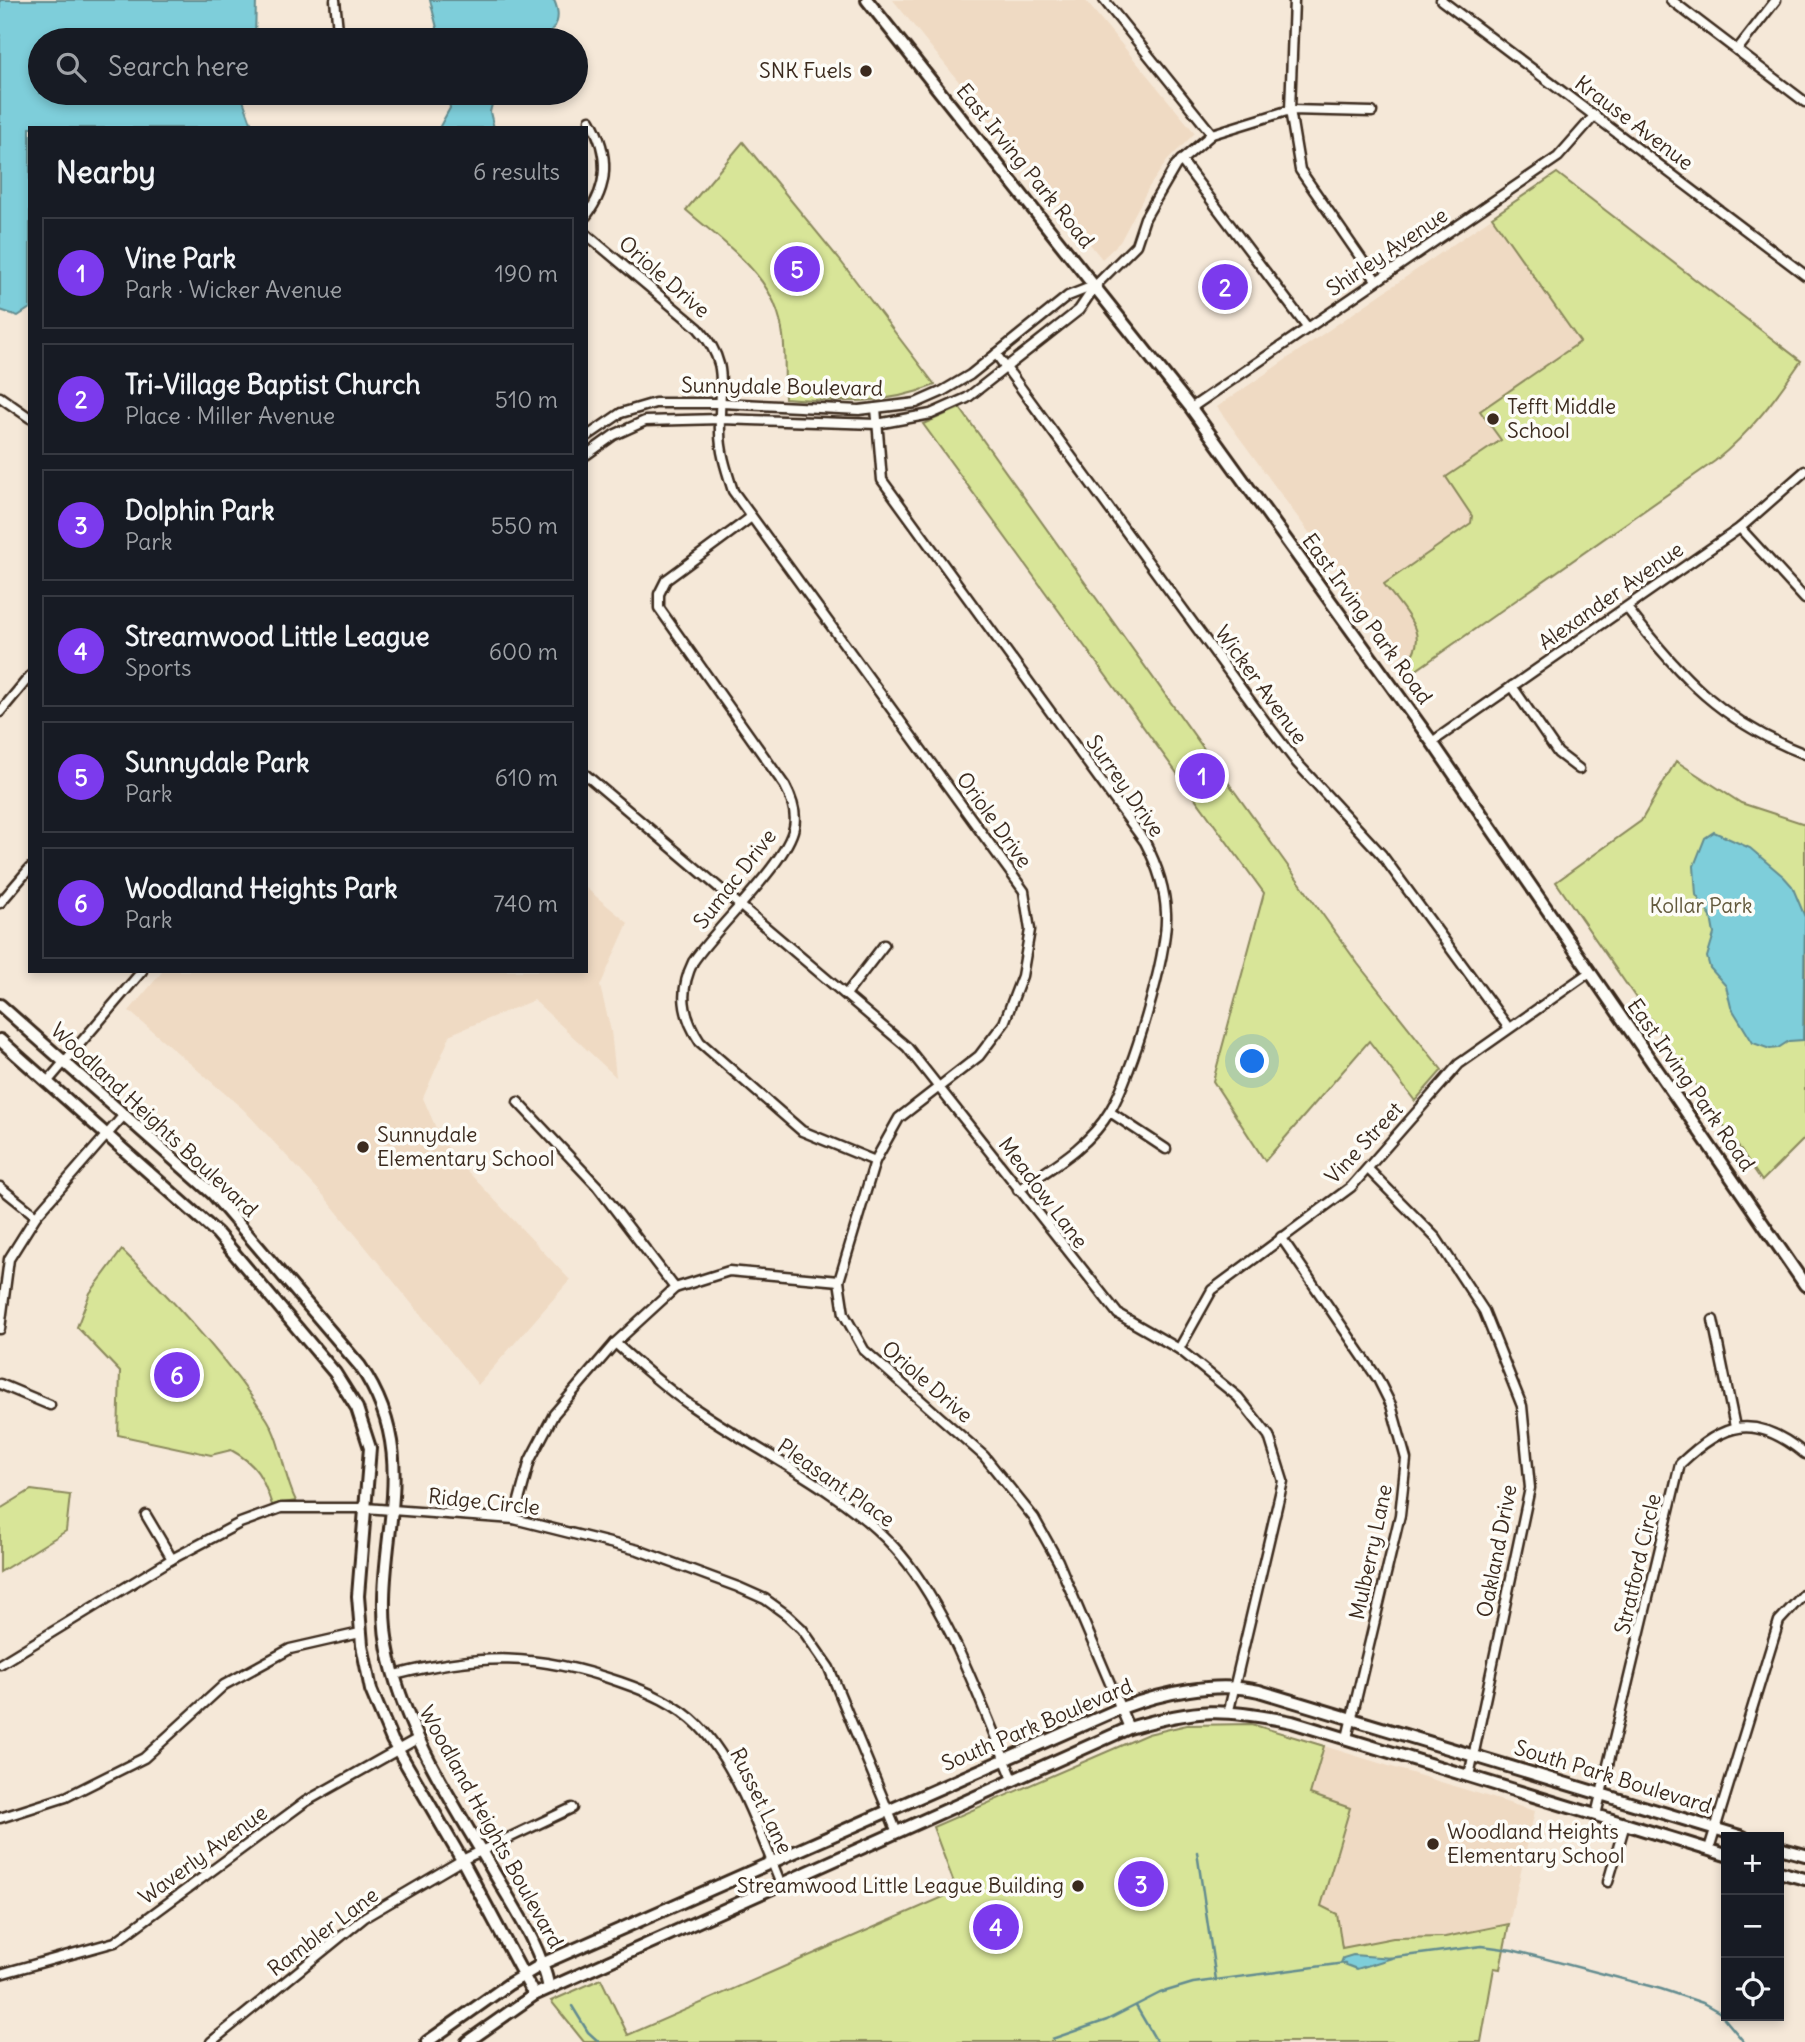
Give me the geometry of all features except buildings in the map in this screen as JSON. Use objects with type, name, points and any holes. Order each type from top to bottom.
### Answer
[{"type":"street","points":[[335,0],[338,28]]},
{"type":"street","points":[[1104,0],[1212,134]]},
{"type":"street","points":[[1294,0],[1290,110],[1300,170],[1376,280]]},
{"type":"street","name":"Krause Avenue","points":[[1441,0],[1805,275]]},
{"type":"street","points":[[1671,0],[1805,102]]},
{"type":"street","points":[[1737,50],[1776,0]]},
{"type":"street","name":"East Irving Park Road","points":[[870,1],[1191,408],[1432,742],[1805,1285]]},
{"type":"street","points":[[1096,285],[1136,246],[1145,218],[1181,160],[1212,134],[1290,110],[1372,112]]},
{"type":"street","name":"Shirley Avenue","points":[[1191,408],[1559,157],[1595,115]]},
{"type":"street","points":[[588,213],[599,196],[605,167],[602,144],[590,120]]},
{"type":"street","points":[[1181,160],[1307,327]]},
{"type":"street","name":"Oriole Drive","points":[[588,236],[708,340],[722,372],[720,418],[724,464],[733,491],[750,518],[1024,891],[1030,930],[1022,976],[1004,1023],[979,1056],[939,1084],[899,1118],[875,1161],[839,1281],[844,1314],[864,1349],[984,1456],[1034,1518],[1058,1561],[1129,1728]]},
{"type":"street","name":"Sunnydale Boulevard","points":[[588,436],[621,413],[643,405],[672,402],[876,408],[904,405],[934,396],[970,375],[1068,296],[1096,285]]},
{"type":"street","name":"Sunnydale Boulevard","points":[[588,454],[637,423],[720,418],[877,425],[902,421],[945,408],[967,398],[1079,310],[1096,285]]},
{"type":"street","name":"Wicker Avenue","points":[[996,354],[1297,764],[1382,855],[1508,1027]]},
{"type":"street","points":[[0,397],[28,417]]},
{"type":"street","name":"Surrey Drive","points":[[876,408],[882,480],[1139,833],[1157,867],[1165,901],[1163,948],[1132,1063],[1110,1112],[1081,1147],[1018,1190]]},
{"type":"street","name":"Alexander Avenue","points":[[1432,742],[1740,528],[1805,471]]},
{"type":"street","name":"Sumac Drive","points":[[750,518],[666,580],[658,600],[666,623],[785,786],[793,802],[794,829],[787,847],[702,949],[685,980],[683,1000],[688,1024],[713,1056],[802,1131],[875,1161]]},
{"type":"street","points":[[1740,528],[1805,599]]},
{"type":"street","points":[[1627,608],[1667,661],[1696,690],[1750,728],[1805,754]]},
{"type":"street","points":[[0,712],[28,678]]},
{"type":"street","points":[[1512,686],[1558,752],[1579,769]]},
{"type":"street","name":"Meadow Lane","points":[[588,777],[847,993],[907,1047],[939,1084],[1018,1190],[1118,1314],[1179,1349],[1238,1397],[1269,1436],[1283,1481],[1229,1710]]},
{"type":"street","points":[[0,903],[28,870]]},
{"type":"street","points":[[847,993],[884,945]]},
{"type":"street","name":"Vine Street","points":[[1179,1349],[1212,1290],[1281,1237],[1333,1202],[1368,1169],[1452,1070],[1508,1027],[1590,972]]},
{"type":"street","points":[[48,1082],[140,973]]},
{"type":"street","name":"Woodland Heights Boulevard","points":[[0,1005],[232,1213],[368,1377],[383,1406],[392,1433],[395,1463],[383,1602],[395,1675],[417,1740],[544,1964],[548,1988]]},
{"type":"street","name":"Woodland Heights Boulevard","points":[[0,1040],[216,1233],[335,1373],[360,1415],[369,1440],[358,1579],[360,1633],[372,1689],[398,1750],[462,1860],[534,1995]]},
{"type":"street","points":[[518,1102],[597,1186],[675,1288]]},
{"type":"street","points":[[1110,1112],[1166,1149]]},
{"type":"street","points":[[0,1329],[9,1259],[36,1216],[124,1115]]},
{"type":"street","name":"Oakland Drive","points":[[1368,1169],[1436,1238],[1484,1311],[1522,1406],[1530,1488],[1469,1776]]},
{"type":"street","points":[[0,1187],[36,1216]]},
{"type":"street","name":"Mulberry Lane","points":[[1281,1237],[1378,1379],[1391,1405],[1406,1459],[1400,1515],[1347,1738]]},
{"type":"street","points":[[514,1519],[530,1460],[554,1414],[615,1343],[675,1288],[729,1271],[839,1281]]},
{"type":"street","points":[[1713,1320],[1735,1427],[1760,1426],[1787,1439],[1805,1454]]},
{"type":"street","name":"Pleasant Place","points":[[615,1343],[692,1407],[868,1522],[895,1548],[924,1587],[942,1622],[1013,1779]]},
{"type":"street","points":[[0,1384],[50,1405]]},
{"type":"street","name":"Stratford Circle","points":[[1596,1815],[1680,1464],[1705,1440],[1735,1427]]},
{"type":"street","name":"Ridge Circle","points":[[0,1664],[172,1559],[240,1523],[281,1508],[365,1508],[514,1519],[638,1550],[738,1587],[765,1599],[786,1615],[802,1629],[829,1668],[896,1830]]},
{"type":"street","points":[[146,1515],[172,1559]]},
{"type":"street","points":[[1709,1849],[1779,1621],[1805,1593]]},
{"type":"street","points":[[0,1818],[66,1797],[144,1758],[224,1685],[290,1649],[360,1633]]},
{"type":"street","name":"Russet Lane","points":[[395,1675],[474,1660],[548,1661],[579,1668],[660,1698],[681,1710],[714,1744],[731,1773],[780,1882]]},
{"type":"street","name":"South Park Boulevard","points":[[427,2042],[524,1974],[544,1964],[888,1809],[1121,1708],[1154,1697],[1234,1688],[1259,1690],[1474,1753],[1726,1832]]},
{"type":"street","name":"South Park Boulevard","points":[[467,2042],[548,1988],[1129,1728],[1174,1715],[1229,1710],[1292,1722],[1721,1853]]},
{"type":"street","name":"Waverly Avenue","points":[[0,1974],[115,1941],[305,1802],[417,1740]]},
{"type":"street","name":"Rambler Lane","points":[[211,2042],[365,1917],[462,1860],[572,1808]]},
{"type":"street","name":"South Park Boulevard","points":[[1608,1882],[1625,1824]]},
{"type":"street","points":[[1784,1849],[1805,1855]]},
{"type":"street","points":[[1784,1873],[1805,1879]]},
{"type":"shaded area","points":[[893,0],[1085,0],[1195,133],[1167,161],[1149,187],[1120,242],[1102,259]]},
{"type":"shaded area","name":"Tefft Middle School","points":[[1557,173],[1801,361],[1773,403],[1750,430],[1715,461],[1412,673],[1217,407]]},
{"type":"shaded area","name":"Sunnydale Elementary School","points":[[588,890],[628,923],[600,986],[611,1031],[616,1077],[534,1000],[451,1034],[423,1098],[439,1135],[455,1158],[570,1280],[478,1385],[324,1196],[244,1110],[129,1011],[161,973],[588,973]]},
{"type":"shaded area","name":"Woodland Heights Elementary School","points":[[1324,1746],[1535,1811],[1509,1924],[1445,1937],[1393,1938],[1342,1948],[1337,1915],[1321,1907],[1329,1877],[1309,1794]]},
{"type":"green space","points":[[743,142],[839,259],[935,385],[898,396],[861,401],[785,398],[783,334],[772,297],[752,269],[686,210]]},
{"type":"green space","points":[[1557,173],[1801,361],[1762,414],[1715,461],[1412,673],[1405,662],[1417,643],[1416,633],[1406,613],[1384,584],[1471,523],[1472,516],[1446,477],[1501,440],[1480,411],[1580,342],[1492,217]]},
{"type":"green space","points":[[960,408],[1358,964],[1442,1070],[1415,1101],[1369,1041],[1265,1161],[1213,1081],[1264,893],[923,424]]},
{"type":"green space","name":"Kollar Park","points":[[1676,761],[1741,803],[1805,824],[1805,1138],[1762,1181],[1556,882],[1641,821]]},
{"type":"green space","points":[[122,1250],[199,1331],[235,1374],[267,1419],[296,1501],[272,1505],[253,1466],[231,1450],[211,1455],[118,1435],[120,1372],[77,1327],[90,1293]]},
{"type":"green space","points":[[31,1490],[70,1495],[66,1531],[0,1572],[0,1509]]},
{"type":"green space","points":[[1251,1724],[1324,1746],[1310,1794],[1350,1808],[1321,1906],[1337,1914],[1342,1948],[1393,1938],[1445,1937],[1509,1924],[1500,1969],[1494,1968],[1481,2042],[584,2042],[551,2001],[601,1979],[628,2035],[957,1891],[933,1827],[1148,1734],[1187,1725]]},
{"type":"water","points":[[0,0],[256,0],[255,28],[28,28],[28,105],[245,105],[252,126],[28,126],[28,309],[18,316],[0,310]]},
{"type":"water","points":[[430,0],[554,0],[558,12],[554,28],[437,28]]},
{"type":"water","points":[[450,105],[492,105],[490,112],[494,126],[440,126]]},
{"type":"water","points":[[1714,832],[1750,848],[1792,886],[1805,917],[1803,1040],[1789,1041],[1778,1048],[1770,1049],[1753,1043],[1731,1007],[1726,986],[1710,968],[1707,957],[1714,934],[1711,917],[1696,895],[1694,866],[1705,838]]},
{"type":"water","points":[[1353,1955],[1392,1958],[1357,1969],[1341,1963],[1343,1958]]},
{"type":"waterway","points":[[1197,1852],[1216,1980]]},
{"type":"waterway","points":[[1389,1958],[1482,1946],[1512,1950],[1661,1989],[1703,2003],[1719,2012],[1744,2042]]},
{"type":"waterway","points":[[1052,2039],[1107,2020],[1160,1993],[1193,1983],[1345,1963]]},
{"type":"waterway","points":[[572,2006],[588,2032],[599,2042]]},
{"type":"waterway","points":[[1136,2006],[1157,2042]]},
{"type":"place","name":"SNK Fuels","points":[[866,71]]},
{"type":"place","name":"Sunnydale Park","points":[[797,269]]},
{"type":"place","name":"Tri-Village Baptist Church","points":[[1225,287]]},
{"type":"place","name":"Tefft Middle School","points":[[1493,419]]},
{"type":"place","name":"Vine Park","points":[[1202,776]]},
{"type":"place","name":"Sunnydale Elementary School","points":[[363,1147]]},
{"type":"place","name":"Woodland Heights Park","points":[[177,1375]]},
{"type":"place","name":"Woodland Heights Elementary School","points":[[1433,1844]]},
{"type":"place","name":"Dolphin Park","points":[[1141,1884]]},
{"type":"place","name":"Streamwood Little League Building","points":[[1078,1886]]},
{"type":"place","name":"Streamwood Little League","points":[[996,1927]]}]
